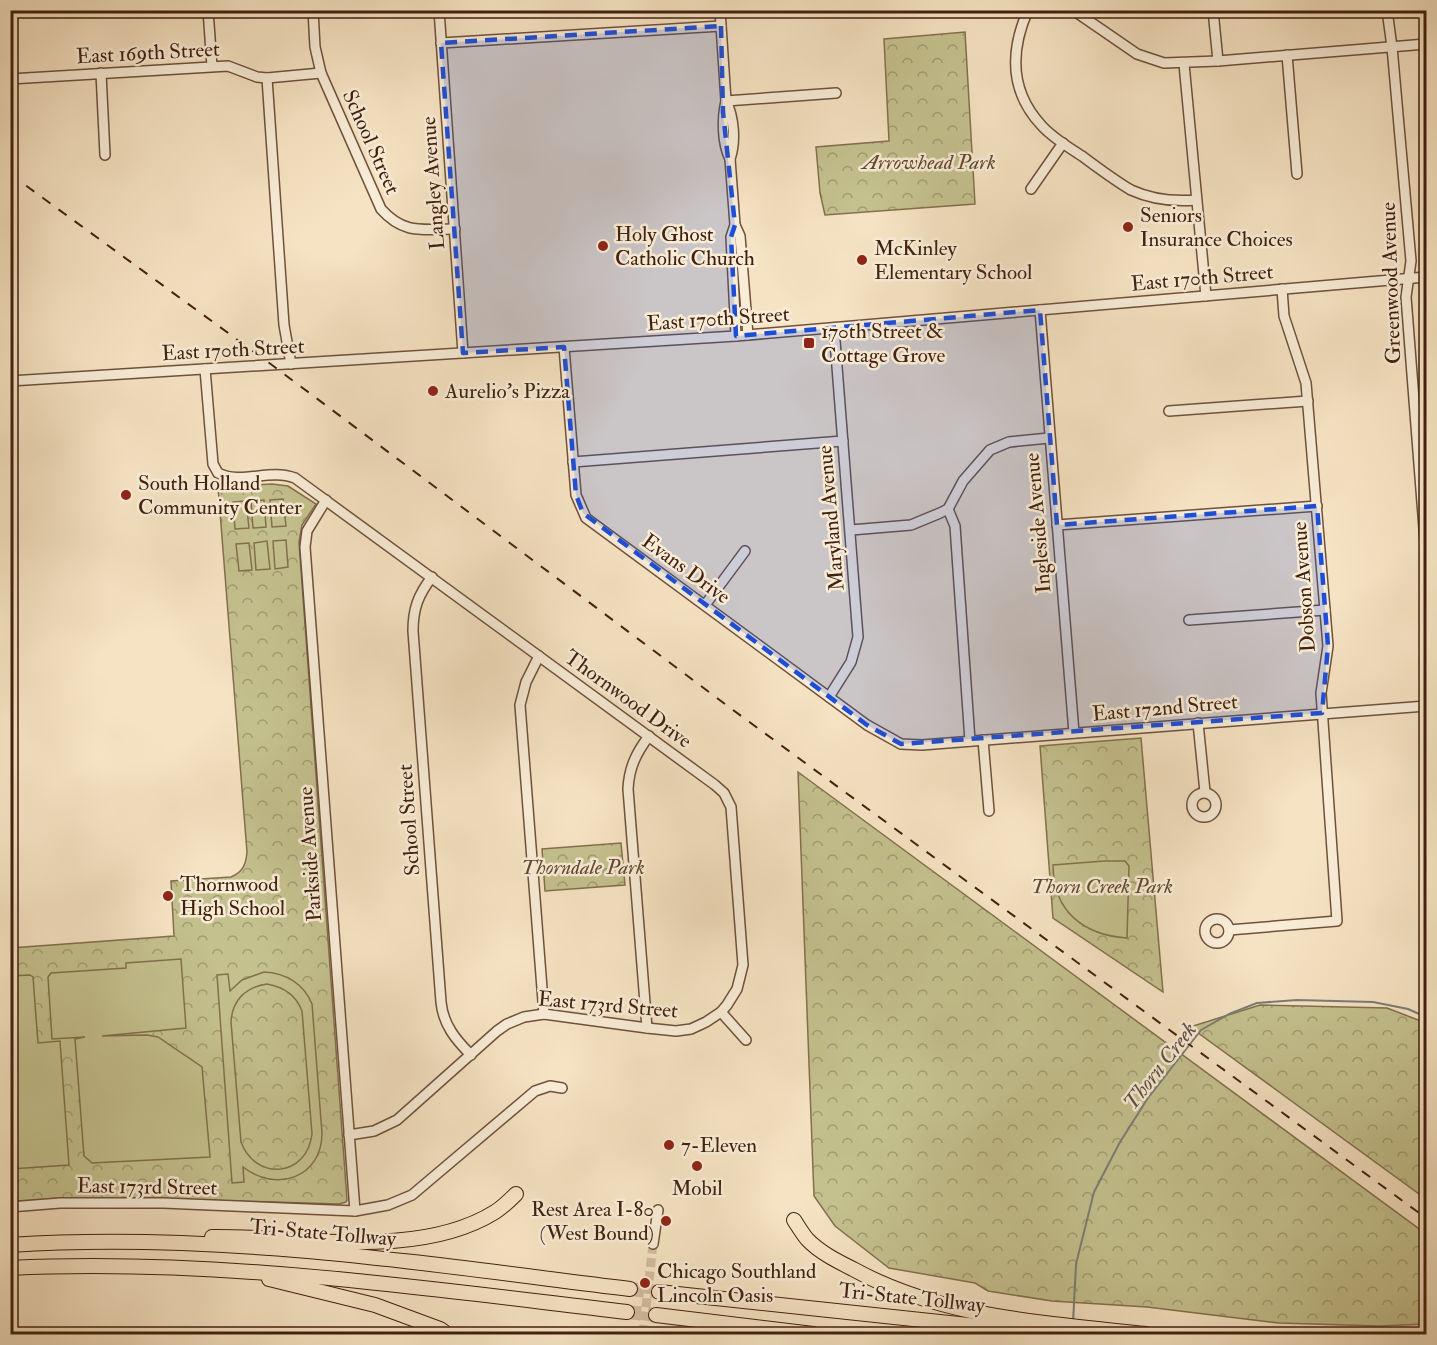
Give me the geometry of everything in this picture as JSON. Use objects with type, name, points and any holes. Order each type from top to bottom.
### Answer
[{"type":"highway","points":[[138,1244],[179,1237],[250,1236],[362,1242],[398,1241],[471,1224],[497,1211],[516,1194]]},
{"type":"highway","points":[[794,1220],[808,1240],[834,1259],[868,1278],[945,1306],[1028,1326],[1112,1330],[1146,1335]]},
{"type":"highway","name":"Tri-State Tollway","points":[[10,1245],[42,1243],[238,1246],[630,1289]]},
{"type":"highway","name":"Tri-State Tollway","points":[[10,1268],[126,1265],[230,1269],[328,1277],[627,1312]]},
{"type":"highway","points":[[230,1269],[375,1305],[440,1329],[447,1335]]},
{"type":"highway","name":"Tri-State Tollway","points":[[659,1292],[1028,1326],[1053,1335]]},
{"type":"highway","points":[[656,1315],[813,1335]]},
{"type":"street","points":[[208,10],[212,66]]},
{"type":"street","name":"School Street","points":[[313,10],[315,47],[321,73],[381,209],[392,221],[407,228],[454,229]]},
{"type":"street","name":"Langley Avenue","points":[[439,10],[463,353]]},
{"type":"street","points":[[720,10],[726,100],[731,111],[733,150],[730,159],[735,225],[740,236],[748,335]]},
{"type":"street","points":[[1028,10],[1018,33],[1016,72],[1018,85],[1036,120],[1063,143],[1122,185],[1145,196],[1167,201],[1196,200]]},
{"type":"street","points":[[1213,10],[1218,61]]},
{"type":"street","name":"Greenwood Avenue","points":[[1387,10],[1411,261],[1406,297],[1426,554]]},
{"type":"street","points":[[1079,12],[1145,58],[1158,63],[1184,64],[1426,44]]},
{"type":"street","points":[[441,43],[721,26]]},
{"type":"street","points":[[1287,55],[1297,174]]},
{"type":"street","points":[[1184,64],[1206,296]]},
{"type":"street","name":"East 169th Street","points":[[10,79],[212,66],[237,68],[257,77],[267,78],[321,73]]},
{"type":"street","points":[[101,73],[105,155]]},
{"type":"street","points":[[267,78],[284,325],[291,364]]},
{"type":"street","points":[[726,100],[836,93]]},
{"type":"street","points":[[1031,189],[1063,143]]},
{"type":"street","points":[[735,225],[731,237],[736,336]]},
{"type":"street","name":"East 170th Street","points":[[10,381],[736,336],[1426,277]]},
{"type":"street","name":"Dobson Avenue","points":[[1229,930],[1337,921],[1321,686],[1328,656],[1308,401],[1305,375],[1284,316],[1282,289]]},
{"type":"street","name":"Ingleside Avenue","points":[[1040,310],[1074,733]]},
{"type":"street","name":"Maryland Avenue","points":[[829,697],[851,662],[857,646],[858,627],[834,328]]},
{"type":"street","name":"Evans Drive","points":[[564,347],[577,501],[586,518],[829,697],[887,738],[907,745]]},
{"type":"street","name":"Thornwood Drive","points":[[205,369],[214,469],[223,476],[229,477],[288,475],[327,500],[720,789],[731,807],[743,964],[737,989],[721,1012]]},
{"type":"street","points":[[1169,411],[1308,401]]},
{"type":"street","points":[[851,530],[911,525],[948,509],[963,481],[990,450],[1009,442],[1049,438]]},
{"type":"street","points":[[573,462],[843,441]]},
{"type":"street","name":"Parkside Avenue","points":[[327,500],[307,531],[305,547],[356,1211]]},
{"type":"street","points":[[1057,525],[1317,506]]},
{"type":"street","points":[[948,509],[955,526],[970,741]]},
{"type":"street","points":[[705,605],[745,551]]},
{"type":"street","name":"School Street","points":[[432,577],[417,598],[413,631],[441,1002],[447,1025],[471,1055]]},
{"type":"street","points":[[1189,620],[1325,610]]},
{"type":"street","points":[[539,656],[526,682],[520,705],[544,1014]]},
{"type":"street","name":"East 172nd Street","points":[[907,745],[1426,705]]},
{"type":"street","points":[[1198,723],[1205,792]]},
{"type":"street","points":[[647,1028],[628,778],[633,759],[648,736]]},
{"type":"street","points":[[983,740],[989,811]]},
{"type":"street","points":[[721,1012],[746,1040]]},
{"type":"street","name":"East 173rd Street","points":[[349,1135],[374,1131],[397,1120],[507,1024],[524,1017],[544,1014],[676,1031],[691,1029],[721,1012]]},
{"type":"street","name":"East 173rd Street","points":[[10,1207],[60,1203],[164,1203],[356,1211],[388,1205],[412,1195],[535,1091],[550,1086],[562,1088]]},
{"type":"street","points":[[653,1244],[658,1210]]},
{"type":"highlighted area","points":[[721,26],[723,112],[735,225],[731,237],[736,336],[1040,310],[1057,525],[1317,506],[1328,646],[1322,713],[901,744],[867,725],[583,513],[576,495],[564,347],[463,353],[441,43]]},
{"type":"green space","name":"Arrowhead Park","points":[[965,32],[975,204],[825,215],[820,193],[816,147],[889,141],[884,39]]},
{"type":"green space","points":[[272,484],[288,486],[316,504],[302,525],[299,542],[347,1200],[339,1204],[129,1198],[11,1201],[11,948],[174,936],[171,881],[231,877],[238,873],[245,864],[247,852],[218,487]]},
{"type":"green space","points":[[283,499],[286,526],[272,527],[270,500]]},
{"type":"green space","points":[[264,500],[266,527],[253,528],[251,501]]},
{"type":"green space","points":[[246,501],[249,528],[235,529],[233,502]]},
{"type":"green space","points":[[286,540],[288,567],[275,569],[273,541]]},
{"type":"green space","points":[[267,541],[270,569],[256,570],[254,543]]},
{"type":"green space","points":[[249,543],[252,570],[239,571],[236,544]]},
{"type":"green space","name":"Thorn Creek Park","points":[[1141,738],[1163,992],[1053,918],[1040,746]]},
{"type":"green space","points":[[798,772],[1426,1234],[1426,1324],[1380,1326],[1279,1323],[1147,1307],[1052,1301],[988,1291],[975,1283],[889,1268],[835,1226],[814,1196]]},
{"type":"green space","name":"Thorndale Park","points":[[621,843],[625,885],[545,891],[542,849]]},
{"type":"green space","points":[[1125,861],[1129,866],[1127,938],[1111,936],[1084,926],[1065,908],[1058,895],[1053,865]]},
{"type":"green space","points":[[181,959],[186,1028],[102,1036],[147,1035],[158,1037],[202,1067],[210,1157],[92,1163],[84,1156],[75,1039],[85,1037],[52,1039],[48,977],[51,973],[126,968],[126,963]]},
{"type":"green space","points":[[264,972],[287,977],[299,985],[312,1004],[322,1133],[320,1148],[314,1161],[295,1177],[282,1180],[269,1179],[256,1175],[243,1167],[244,1182],[232,1183],[217,975],[228,974],[230,991],[242,980]],"holes":[[[267,984],[293,996],[302,1011],[312,1134],[308,1148],[301,1159],[291,1166],[280,1169],[258,1164],[248,1155],[241,1142],[231,1022],[234,1007],[242,996],[253,988]]]},
{"type":"green space","points":[[30,975],[33,977],[38,1043],[60,1041],[69,1165],[11,1169],[11,976]]},
{"type":"green space","points":[[1260,1005],[1387,1008],[1426,1023],[1426,1199],[1190,1027]]},
{"type":"waterway","name":"Thorn Creek","points":[[1073,1323],[1076,1264],[1094,1192],[1120,1142],[1148,1098],[1201,1030],[1229,1014],[1257,1003],[1297,1000],[1373,1002],[1408,1009],[1426,1017]]},
{"type":"tunnel","points":[[643,1334],[653,1244]]},
{"type":"tunnel","points":[[630,1289],[659,1292]]},
{"type":"tunnel","points":[[627,1312],[656,1315]]},
{"type":"railway","points":[[10,174],[272,365],[733,710],[1426,1218]]},
{"type":"place","name":"Seniors Insurance Choices","points":[[1128,227]]},
{"type":"place","name":"Holy Ghost Catholic Church","points":[[603,246]]},
{"type":"place","name":"McKinley Elementary School","points":[[862,260]]},
{"type":"place","name":"170th Street & Cottage Grove","points":[[809,343]]},
{"type":"place","name":"Aurelio's Pizza","points":[[433,391]]},
{"type":"place","name":"South Holland Community Center","points":[[126,495]]},
{"type":"place","name":"Thornwood High School","points":[[168,896]]},
{"type":"place","name":"7-Eleven","points":[[669,1145]]},
{"type":"place","name":"Mobil","points":[[697,1166]]},
{"type":"place","name":"Rest Area I-80 (West Bound)","points":[[666,1221]]},
{"type":"place","name":"Chicago Southland Lincoln Oasis","points":[[645,1283]]}]
